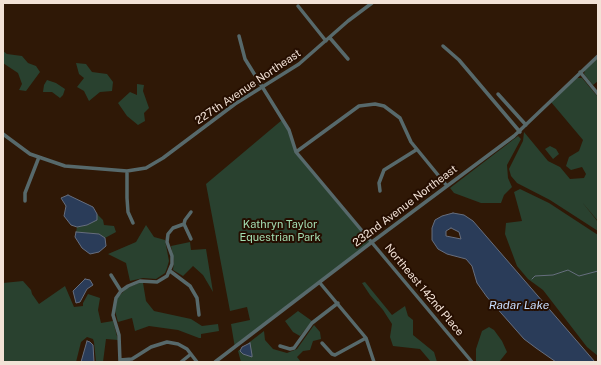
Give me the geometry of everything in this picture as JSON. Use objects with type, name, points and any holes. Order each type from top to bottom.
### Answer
[{"type":"street","name":"227th Avenue Northeast","points":[[3,134],[20,148],[39,157],[65,166],[127,171],[138,170],[154,164],[235,104],[262,89],[299,64],[348,21],[372,3]]},
{"type":"street","points":[[298,6],[326,41]]},
{"type":"street","name":"Northeast 142nd Place","points":[[239,36],[245,59],[262,89],[289,130],[296,152],[472,362]]},
{"type":"street","points":[[330,38],[348,59]]},
{"type":"street","points":[[443,46],[459,60],[520,132]]},
{"type":"street","name":"232nd Avenue Northeast","points":[[215,362],[372,242],[520,132],[598,56]]},
{"type":"street","points":[[580,72],[598,94]]},
{"type":"street","points":[[498,94],[526,125]]},
{"type":"street","points":[[296,152],[351,110],[367,104],[384,106],[393,111],[400,118],[407,136],[416,150],[447,186]]},
{"type":"street","points":[[380,191],[379,183],[384,170],[416,150]]},
{"type":"street","points":[[25,201],[25,193],[39,157]]},
{"type":"street","points":[[127,171],[128,212],[133,223]]},
{"type":"street","points":[[191,212],[184,224],[191,239]]},
{"type":"street","points":[[184,224],[173,228],[168,234],[167,242],[172,256],[170,271],[167,276],[157,282],[140,281],[121,291],[116,298],[113,315],[119,335],[120,361],[132,359],[151,347],[167,342],[178,344],[191,354],[197,362]]},
{"type":"street","points":[[170,271],[190,286],[197,298],[199,315]]},
{"type":"street","points":[[111,275],[121,291]]},
{"type":"street","points":[[320,283],[366,338],[374,362]]},
{"type":"street","points":[[280,346],[290,349],[294,348],[312,323],[338,303]]},
{"type":"street","points":[[322,343],[332,354],[335,354],[366,338]]},
{"type":"street","points":[[181,362],[191,354]]},
{"type":"green space","points":[[3,51],[7,54],[22,56],[28,63],[36,66],[40,72],[26,91],[19,90],[22,84],[18,73],[3,63]]},
{"type":"green space","points":[[598,58],[598,81],[593,85],[584,74],[585,70]]},
{"type":"green space","points":[[76,63],[86,64],[92,72],[107,74],[113,82],[112,91],[100,92],[89,101],[84,91],[77,87],[84,78],[79,74]]},
{"type":"green space","points":[[577,78],[582,78],[598,97],[598,221],[582,202],[598,222],[598,231],[550,200],[517,183],[511,176],[509,169],[523,141],[524,132],[548,161],[560,167],[570,179],[584,178],[586,174],[582,167],[571,170],[566,166],[569,157],[579,151],[583,140],[551,102]]},
{"type":"green space","points":[[47,80],[56,83],[65,89],[60,98],[52,92],[43,92],[44,85]]},
{"type":"green space","points":[[137,84],[144,85],[143,91],[149,108],[144,113],[145,121],[138,125],[127,116],[118,103],[130,92],[137,95]]},
{"type":"green space","name":"Kathryn Taylor Equestrian Park","points":[[282,120],[289,130],[296,152],[372,242],[235,348],[231,324],[250,320],[247,307],[230,311],[206,184]]},
{"type":"green space","points":[[518,136],[521,139],[507,165],[508,178],[512,187],[504,195],[501,203],[481,203],[454,193],[450,188]]},
{"type":"green space","points":[[550,146],[556,149],[559,154],[553,159],[545,149]]},
{"type":"green space","points":[[520,189],[549,203],[598,235],[598,356],[587,347],[543,290],[528,279],[517,266],[505,234],[506,223],[522,221],[514,192]]},
{"type":"green space","points":[[97,214],[103,220],[104,225],[114,226],[116,232],[105,238],[99,234],[76,232],[77,227],[87,225],[96,220]]},
{"type":"green space","points":[[146,225],[154,237],[165,240],[169,261],[167,268],[165,273],[156,279],[143,278],[130,281],[126,263],[108,254],[136,242]]},
{"type":"green space","points":[[190,242],[191,250],[206,249],[213,292],[203,275],[193,266],[183,276],[173,270],[174,261],[171,246]]},
{"type":"green space","points":[[23,281],[31,290],[39,304],[65,286],[74,307],[83,306],[88,294],[100,298],[98,310],[101,323],[113,321],[118,340],[106,339],[103,362],[96,362],[93,339],[87,337],[81,342],[76,362],[3,362],[3,283]]},
{"type":"green space","points":[[365,282],[392,315],[405,306],[408,316],[413,320],[413,335],[434,352],[437,362],[431,362],[420,349],[393,346],[390,337],[392,324],[362,283]]},
{"type":"green space","points":[[143,283],[146,301],[154,311],[191,319],[202,326],[218,324],[219,331],[201,334],[201,338],[199,338],[178,330],[149,326],[135,331],[132,318],[118,322],[115,311],[117,298],[127,288]]},
{"type":"green space","points":[[298,311],[312,321],[300,336],[293,332],[285,321]]},
{"type":"green space","points":[[314,325],[320,332],[321,339],[313,341],[310,350],[303,351],[297,357],[301,362],[241,362],[238,351],[264,331],[265,340],[273,349],[287,353],[297,349]]},
{"type":"green space","points":[[489,327],[494,330],[502,341],[507,352],[499,362],[476,362],[476,349],[482,331]]},
{"type":"water","points":[[68,195],[93,207],[97,214],[97,220],[87,225],[77,227],[71,225],[64,216],[66,206],[61,198]]},
{"type":"water","name":"Radar Lake","points":[[453,213],[464,215],[473,221],[595,362],[556,362],[524,339],[487,297],[477,283],[472,266],[466,259],[447,254],[438,249],[432,240],[432,228],[435,220]],"holes":[[[451,228],[459,232],[461,239],[446,236],[446,231]]]},
{"type":"water","points":[[76,232],[99,234],[105,238],[106,246],[99,252],[90,254],[82,248],[75,237]]},
{"type":"water","points":[[85,279],[90,280],[93,285],[87,289],[80,302],[76,303],[73,291]]},
{"type":"water","points":[[87,341],[93,345],[94,362],[81,362]]},
{"type":"water","points":[[250,343],[252,357],[243,354],[240,351],[242,347]]},
{"type":"waterway","points":[[532,279],[535,276],[553,275],[568,270],[579,276],[598,271]]}]
